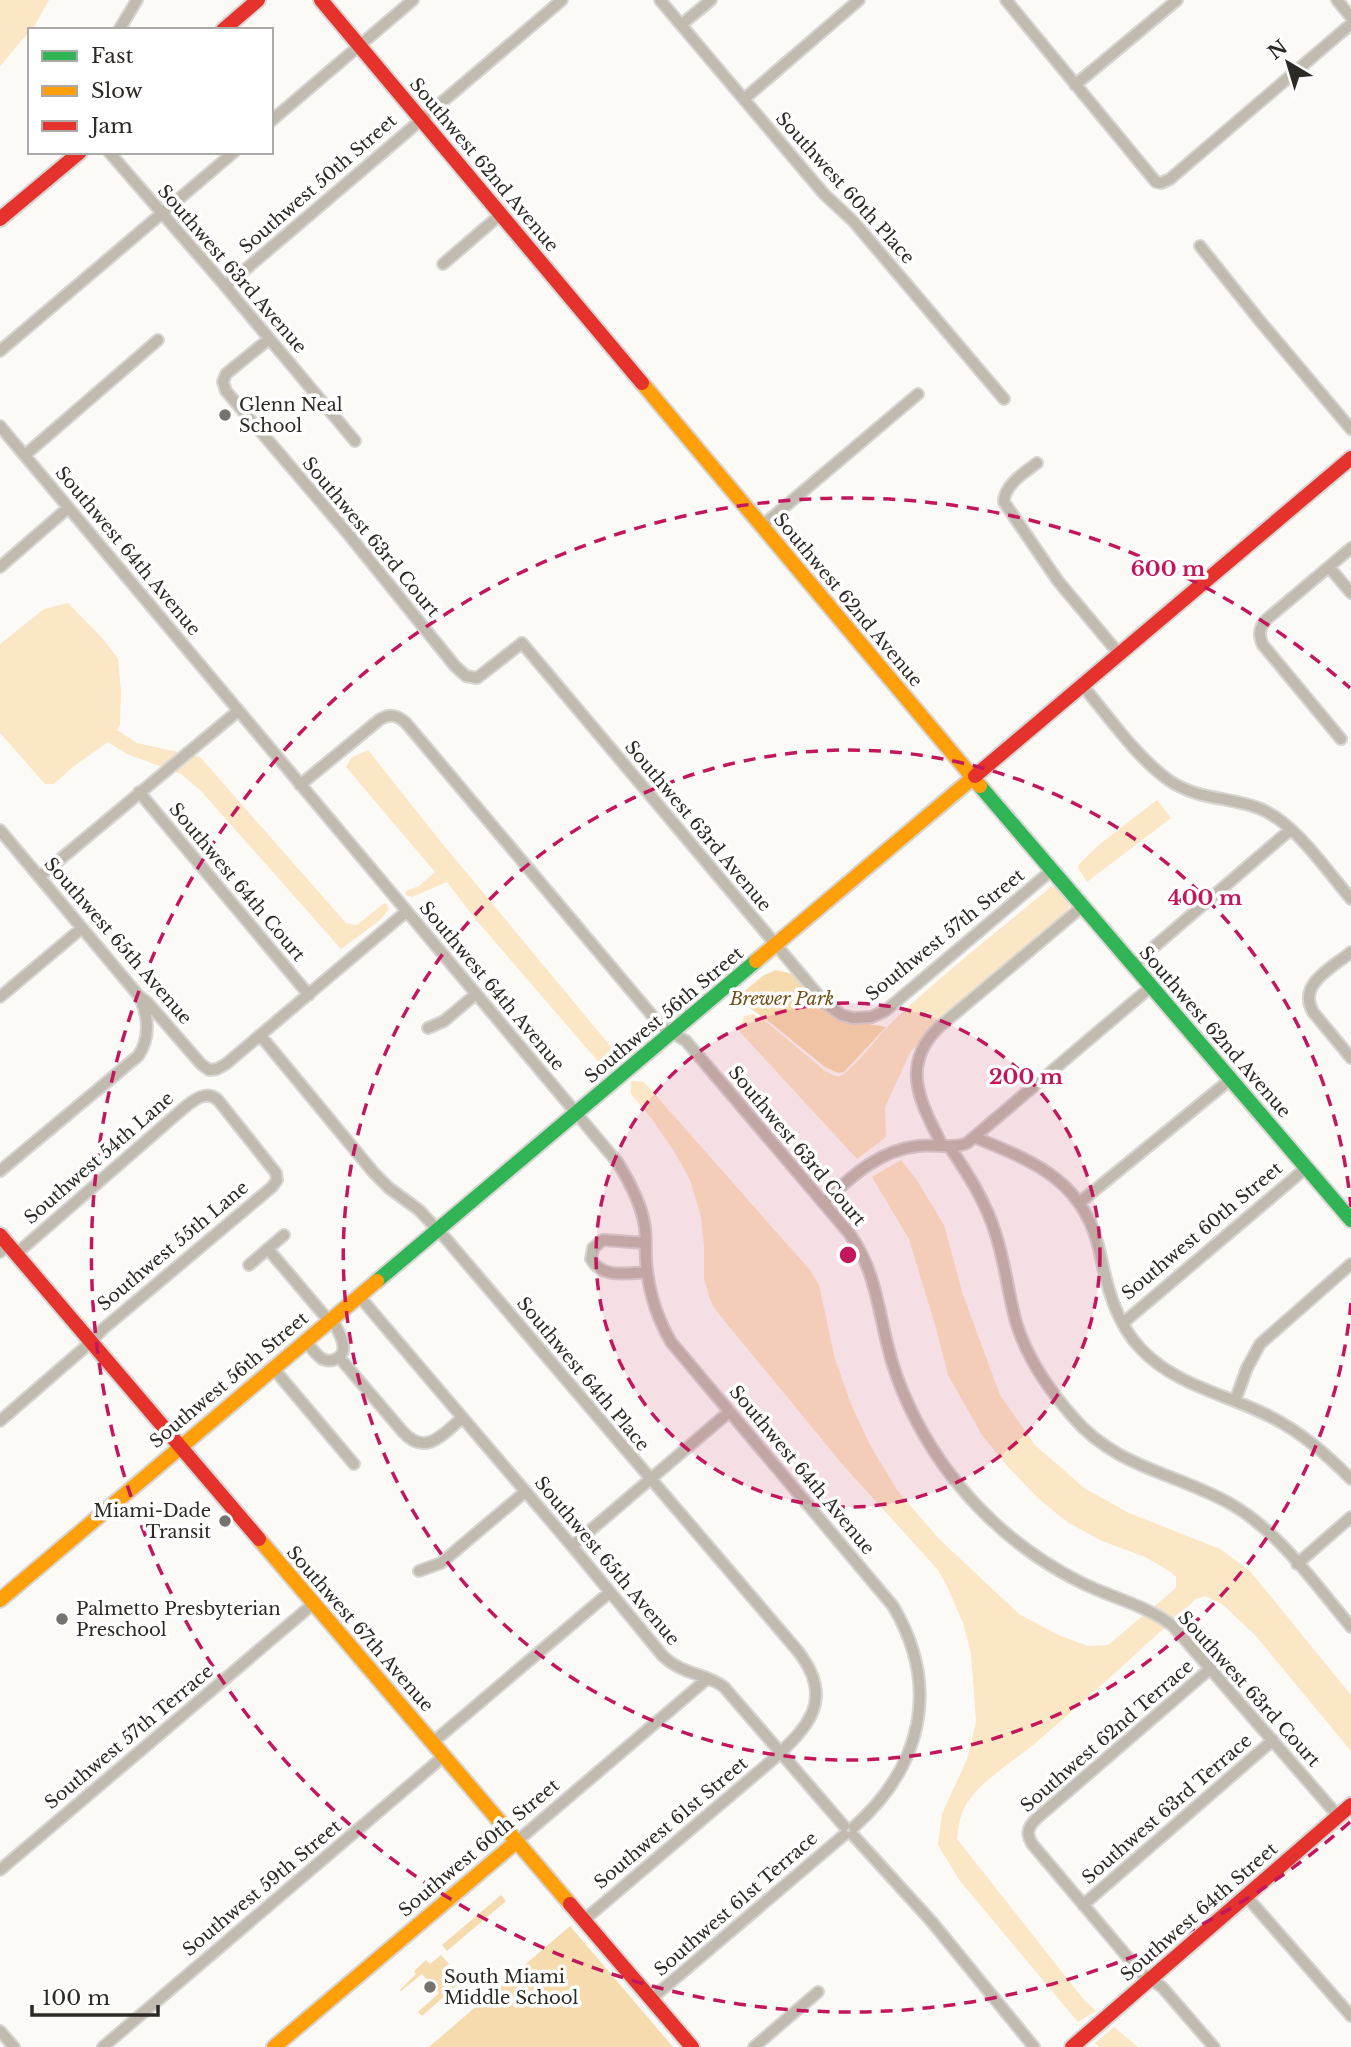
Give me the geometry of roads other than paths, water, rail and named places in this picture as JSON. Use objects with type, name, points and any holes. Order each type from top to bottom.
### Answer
[{"type":"main road","name":"Southwest 62nd Avenue","points":[[321,0],[974,779],[1351,1220]]},
{"type":"main road","points":[[225,28],[249,3]]},
{"type":"main road","points":[[0,219],[78,154]]},
{"type":"main road","name":"Southwest 56th Street","points":[[0,1600],[1351,458]]},
{"type":"main road","name":"Southwest 67th Avenue","points":[[6,1247],[692,2047]]},
{"type":"main road","name":"Southwest 64th Street","points":[[1072,2047],[1351,1805]]},
{"type":"main road","name":"Southwest 60th Street","points":[[274,2047],[516,1842]]},
{"type":"street","points":[[120,28],[138,0]]},
{"type":"street","points":[[273,119],[414,0]]},
{"type":"street","name":"Southwest 50th Street","points":[[226,286],[562,0]]},
{"type":"street","name":"Southwest 60th Place","points":[[660,0],[824,194],[870,240],[1004,399]]},
{"type":"street","points":[[681,25],[711,0]]},
{"type":"street","points":[[744,99],[859,0]]},
{"type":"street","points":[[1006,0],[1152,178],[1162,183],[1351,24]]},
{"type":"street","points":[[1075,85],[1177,0]]},
{"type":"street","points":[[1337,0],[1351,17]]},
{"type":"street","name":"Southwest 63rd Avenue","points":[[111,154],[226,286],[355,441]]},
{"type":"street","points":[[0,351],[232,154]]},
{"type":"street","points":[[443,264],[500,215]]},
{"type":"street","points":[[1200,246],[1351,429]]},
{"type":"street","name":"Southwest 63rd Court","points":[[269,339],[228,373],[223,382],[227,393],[349,535],[454,666],[471,678],[481,677],[522,643]]},
{"type":"street","points":[[25,456],[158,341]]},
{"type":"street","points":[[762,526],[918,394]]},
{"type":"street","name":"Southwest 64th Avenue","points":[[0,426],[618,1163],[643,1217],[647,1272],[656,1312],[667,1335],[680,1354],[886,1597],[904,1626],[915,1655],[919,1692],[915,1740],[888,1790],[849,1831]]},
{"type":"street","points":[[1037,463],[1011,485],[1003,499],[1058,581],[1120,655]]},
{"type":"street","points":[[0,566],[68,508]]},
{"type":"street","points":[[1341,739],[1265,648],[1259,634],[1268,619],[1351,548]]},
{"type":"street","points":[[1329,567],[1351,593]]},
{"type":"street","name":"Southwest 63rd Avenue","points":[[522,643],[825,1003],[842,1015],[858,1019]]},
{"type":"street","points":[[1083,686],[1146,759],[1167,779],[1198,794],[1259,808],[1274,816],[1290,830],[1351,899]]},
{"type":"street","points":[[39,877],[239,711]]},
{"type":"street","name":"Southwest 63rd Court","points":[[300,785],[370,726],[389,715],[401,719],[662,1027],[686,1041],[856,1242],[869,1267],[888,1347],[902,1388],[925,1437],[952,1477],[998,1527],[1035,1556],[1083,1584],[1146,1609],[1170,1623],[1338,1816]]},
{"type":"street","name":"Southwest 64th Court","points":[[139,792],[309,995]]},
{"type":"street","name":"Southwest 65th Avenue","points":[[0,830],[4,844],[39,877],[139,996],[204,1067],[212,1070],[226,1064],[260,1035]]},
{"type":"street","points":[[1133,965],[1290,830]]},
{"type":"street","name":"Southwest 57th Street","points":[[858,1019],[885,1011],[1052,870]]},
{"type":"street","points":[[1083,906],[939,1027],[925,1042],[916,1071],[919,1094],[926,1114],[976,1188],[992,1224],[1025,1346],[1060,1403],[1086,1430],[1124,1457],[1229,1503],[1244,1513],[1272,1535],[1351,1627]]},
{"type":"street","points":[[260,1035],[407,911]]},
{"type":"street","points":[[0,997],[82,928]]},
{"type":"street","points":[[1351,952],[1317,979],[1308,995],[1313,1012],[1351,1058]]},
{"type":"street","points":[[824,1202],[859,1171],[882,1157],[909,1147],[960,1146],[1152,986]]},
{"type":"street","points":[[428,1028],[444,1021],[476,994]]},
{"type":"street","points":[[0,1171],[138,1056],[147,1036],[145,1011],[139,996]]},
{"type":"street","name":"Southwest 64th Place","points":[[260,1035],[374,1173],[419,1210],[438,1230],[797,1650],[811,1671],[817,1694],[813,1713],[806,1727],[781,1752]]},
{"type":"street","points":[[1079,1203],[1231,1079]]},
{"type":"street","name":"Southwest 54th Lane","points":[[6,1247],[185,1107],[196,1099],[209,1095],[218,1100],[272,1165],[277,1177]]},
{"type":"street","points":[[974,1136],[1039,1165],[1079,1203],[1093,1229],[1108,1289],[1123,1323],[1139,1347],[1159,1365],[1183,1380],[1266,1415],[1302,1435],[1351,1479]]},
{"type":"street","name":"Southwest 60th Street","points":[[1123,1323],[1306,1168]]},
{"type":"street","name":"Southwest 55th Lane","points":[[0,1421],[103,1329],[272,1186],[277,1177]]},
{"type":"street","points":[[249,1265],[284,1236]]},
{"type":"street","points":[[645,1243],[603,1240],[593,1248],[591,1259],[595,1266],[606,1272],[647,1272]]},
{"type":"street","points":[[268,1249],[331,1320],[344,1345],[343,1353],[332,1361],[322,1359],[306,1341]]},
{"type":"street","points":[[1235,1401],[1247,1368],[1260,1344],[1351,1264]]},
{"type":"street","name":"Southwest 65th Avenue","points":[[359,1296],[668,1661],[686,1672],[720,1683],[729,1691],[849,1831],[927,1916],[1034,2047]]},
{"type":"street","points":[[339,1357],[414,1443],[432,1442],[462,1418]]},
{"type":"street","points":[[273,1368],[354,1464]]},
{"type":"street","points":[[572,1546],[729,1412]]},
{"type":"street","points":[[419,1572],[441,1563],[525,1492]]},
{"type":"street","points":[[1297,1564],[1351,1517]]},
{"type":"street","points":[[432,1743],[610,1592]]},
{"type":"street","name":"Southwest 57th Terrace","points":[[0,1870],[313,1604]]},
{"type":"street","name":"Southwest 62nd Terrace","points":[[1083,1905],[1033,1845],[1028,1838],[1028,1832],[1036,1819],[1211,1668]]},
{"type":"street","name":"Southwest 60th Street","points":[[516,1842],[707,1679]]},
{"type":"street","name":"Southwest 63rd Terrace","points":[[1083,1905],[1273,1740]]},
{"type":"street","name":"Southwest 61st Street","points":[[584,1920],[781,1752]]},
{"type":"street","name":"Southwest 59th Street","points":[[103,2047],[444,1756]]},
{"type":"street","name":"Southwest 61st Terrace","points":[[651,1999],[849,1831]]},
{"type":"street","points":[[1246,1896],[1351,2016]]},
{"type":"street","points":[[1083,1905],[1142,1973],[1162,1987],[1214,2047]]},
{"type":"street","points":[[754,2047],[818,1992]]},
{"type":"street","points":[[0,2031],[14,2047]]},
{"type":"place","name":"Glenn Neal School","points":[[225,415]]},
{"type":"place","name":"Miami-Dade Transit","points":[[225,1521]]},
{"type":"place","name":"Palmetto Presbyterian Preschool","points":[[62,1619]]},
{"type":"place","name":"South Miami Middle School","points":[[430,1987]]},
{"type":"park label","name":"Brewer Park","points":[[782,999]]}]
